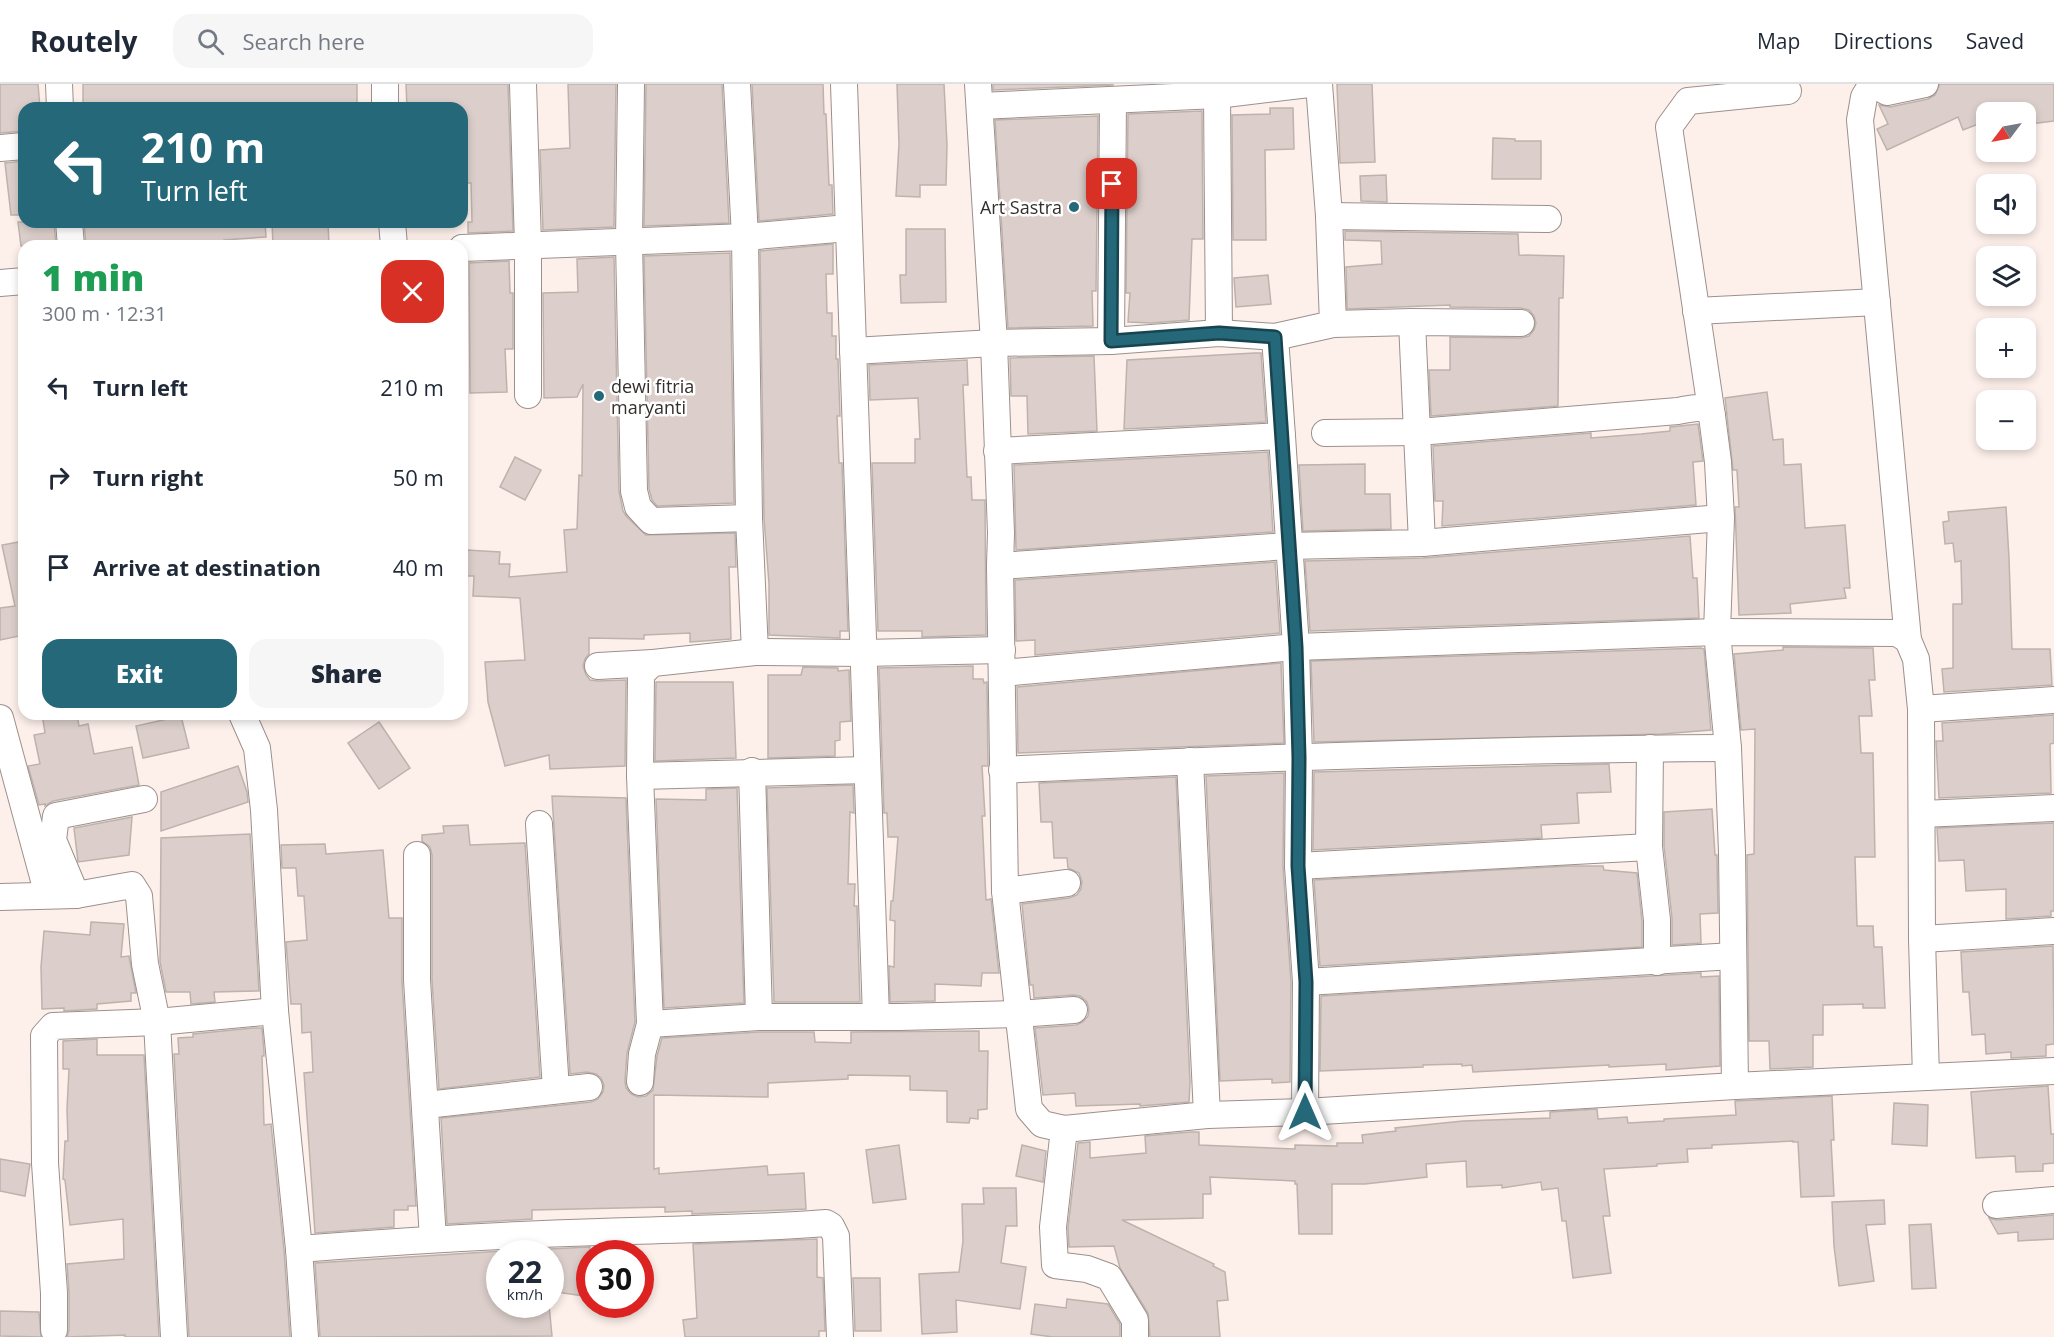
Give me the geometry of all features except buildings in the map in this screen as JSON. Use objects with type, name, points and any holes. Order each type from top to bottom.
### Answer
[{"type":"street","points":[[59,84],[60,102]]},
{"type":"street","points":[[385,84],[385,102]]},
{"type":"street","points":[[523,84],[528,244],[528,395]]},
{"type":"street","points":[[631,84],[629,242],[634,491],[638,507],[651,521],[748,518]]},
{"type":"street","points":[[737,84],[745,237],[748,518],[755,652]]},
{"type":"street","points":[[844,84],[876,1017]]},
{"type":"street","points":[[1309,84],[1217,95],[1113,99],[979,95],[994,343],[1001,533],[1005,891],[1029,1109],[1042,1124],[1064,1129],[1207,1115],[1305,1112],[1735,1086],[2054,1071]]},
{"type":"street","points":[[1319,84],[1329,216],[1333,324]]},
{"type":"street","points":[[1925,84],[1887,92],[1872,84],[1864,97],[1860,120],[1908,640],[1916,659],[1921,709],[1922,939],[1926,1077]]},
{"type":"street","points":[[1735,1086],[1728,748],[1717,633],[1721,518],[1718,462],[1669,127],[1688,101],[1788,91]]},
{"type":"street","points":[[1217,95],[1219,333]]},
{"type":"street","points":[[1111,341],[1113,99]]},
{"type":"street","points":[[0,148],[18,146]]},
{"type":"street","points":[[1329,216],[1548,219]]},
{"type":"street","points":[[468,248],[745,237],[848,228]]},
{"type":"street","points":[[0,283],[18,282]]},
{"type":"street","points":[[1696,311],[1877,302]]},
{"type":"street","points":[[1412,322],[1422,543]]},
{"type":"street","points":[[853,351],[994,343],[1111,341],[1219,333],[1275,337],[1333,324],[1521,323]]},
{"type":"street","points":[[1275,337],[1296,647],[1299,758],[1298,866],[1306,982],[1305,1112]]},
{"type":"street","points":[[1325,433],[1418,432],[1678,411],[1703,407],[1712,416]]},
{"type":"street","points":[[997,451],[1282,436]]},
{"type":"street","points":[[1000,566],[1288,546],[1422,543],[1721,518]]},
{"type":"street","points":[[598,666],[653,663],[755,652],[863,653],[1002,661],[1296,647],[1717,633],[1897,633],[1908,640]]},
{"type":"street","points":[[640,1082],[642,1054],[650,1024],[640,776],[641,674],[653,663]]},
{"type":"street","points":[[1921,709],[2054,700]]},
{"type":"street","points":[[0,718],[48,895]]},
{"type":"street","points":[[245,720],[257,748],[264,810],[275,1011],[299,1249],[305,1337]]},
{"type":"street","points":[[1002,770],[1190,761],[1650,748],[1728,748]]},
{"type":"street","points":[[1650,748],[1649,847],[1657,920],[1657,962]]},
{"type":"street","points":[[1190,761],[1207,1115]]},
{"type":"street","points":[[640,776],[752,771],[867,770]]},
{"type":"street","points":[[752,771],[759,1017]]},
{"type":"street","points":[[76,895],[53,840],[56,816],[144,799]]},
{"type":"street","points":[[1922,814],[2054,808]]},
{"type":"street","points":[[539,824],[556,1090]]},
{"type":"street","points":[[1298,866],[1649,847]]},
{"type":"street","points":[[417,855],[417,980],[433,1239]]},
{"type":"street","points":[[1005,891],[1067,883]]},
{"type":"street","points":[[0,897],[76,895],[132,885],[139,896],[145,964],[157,1022],[174,1337]]},
{"type":"street","points":[[1922,939],[2054,931]]},
{"type":"street","points":[[1306,982],[1732,956]]},
{"type":"street","points":[[650,1024],[759,1017],[1018,1014],[1074,1010]]},
{"type":"street","points":[[54,1330],[54,1293],[45,1163],[44,1036],[53,1026],[157,1022],[275,1011]]},
{"type":"street","points":[[426,1105],[589,1087]]},
{"type":"street","points":[[1064,1129],[1053,1227],[1055,1265],[1087,1269],[1109,1277],[1135,1320],[1135,1337]]},
{"type":"street","points":[[1996,1205],[2054,1200]]},
{"type":"street","points":[[299,1249],[433,1239],[756,1228],[826,1223],[831,1226],[836,1236],[840,1337]]},
{"type":"place","name":"Art Sastra","points":[[1074,207]]},
{"type":"place","name":"dewi fitria maryanti","points":[[599,396]]},
{"type":"route","points":[[1112,184],[1111,341],[1219,333],[1275,337],[1296,647],[1299,758],[1298,866],[1306,982],[1305,1112]]}]
